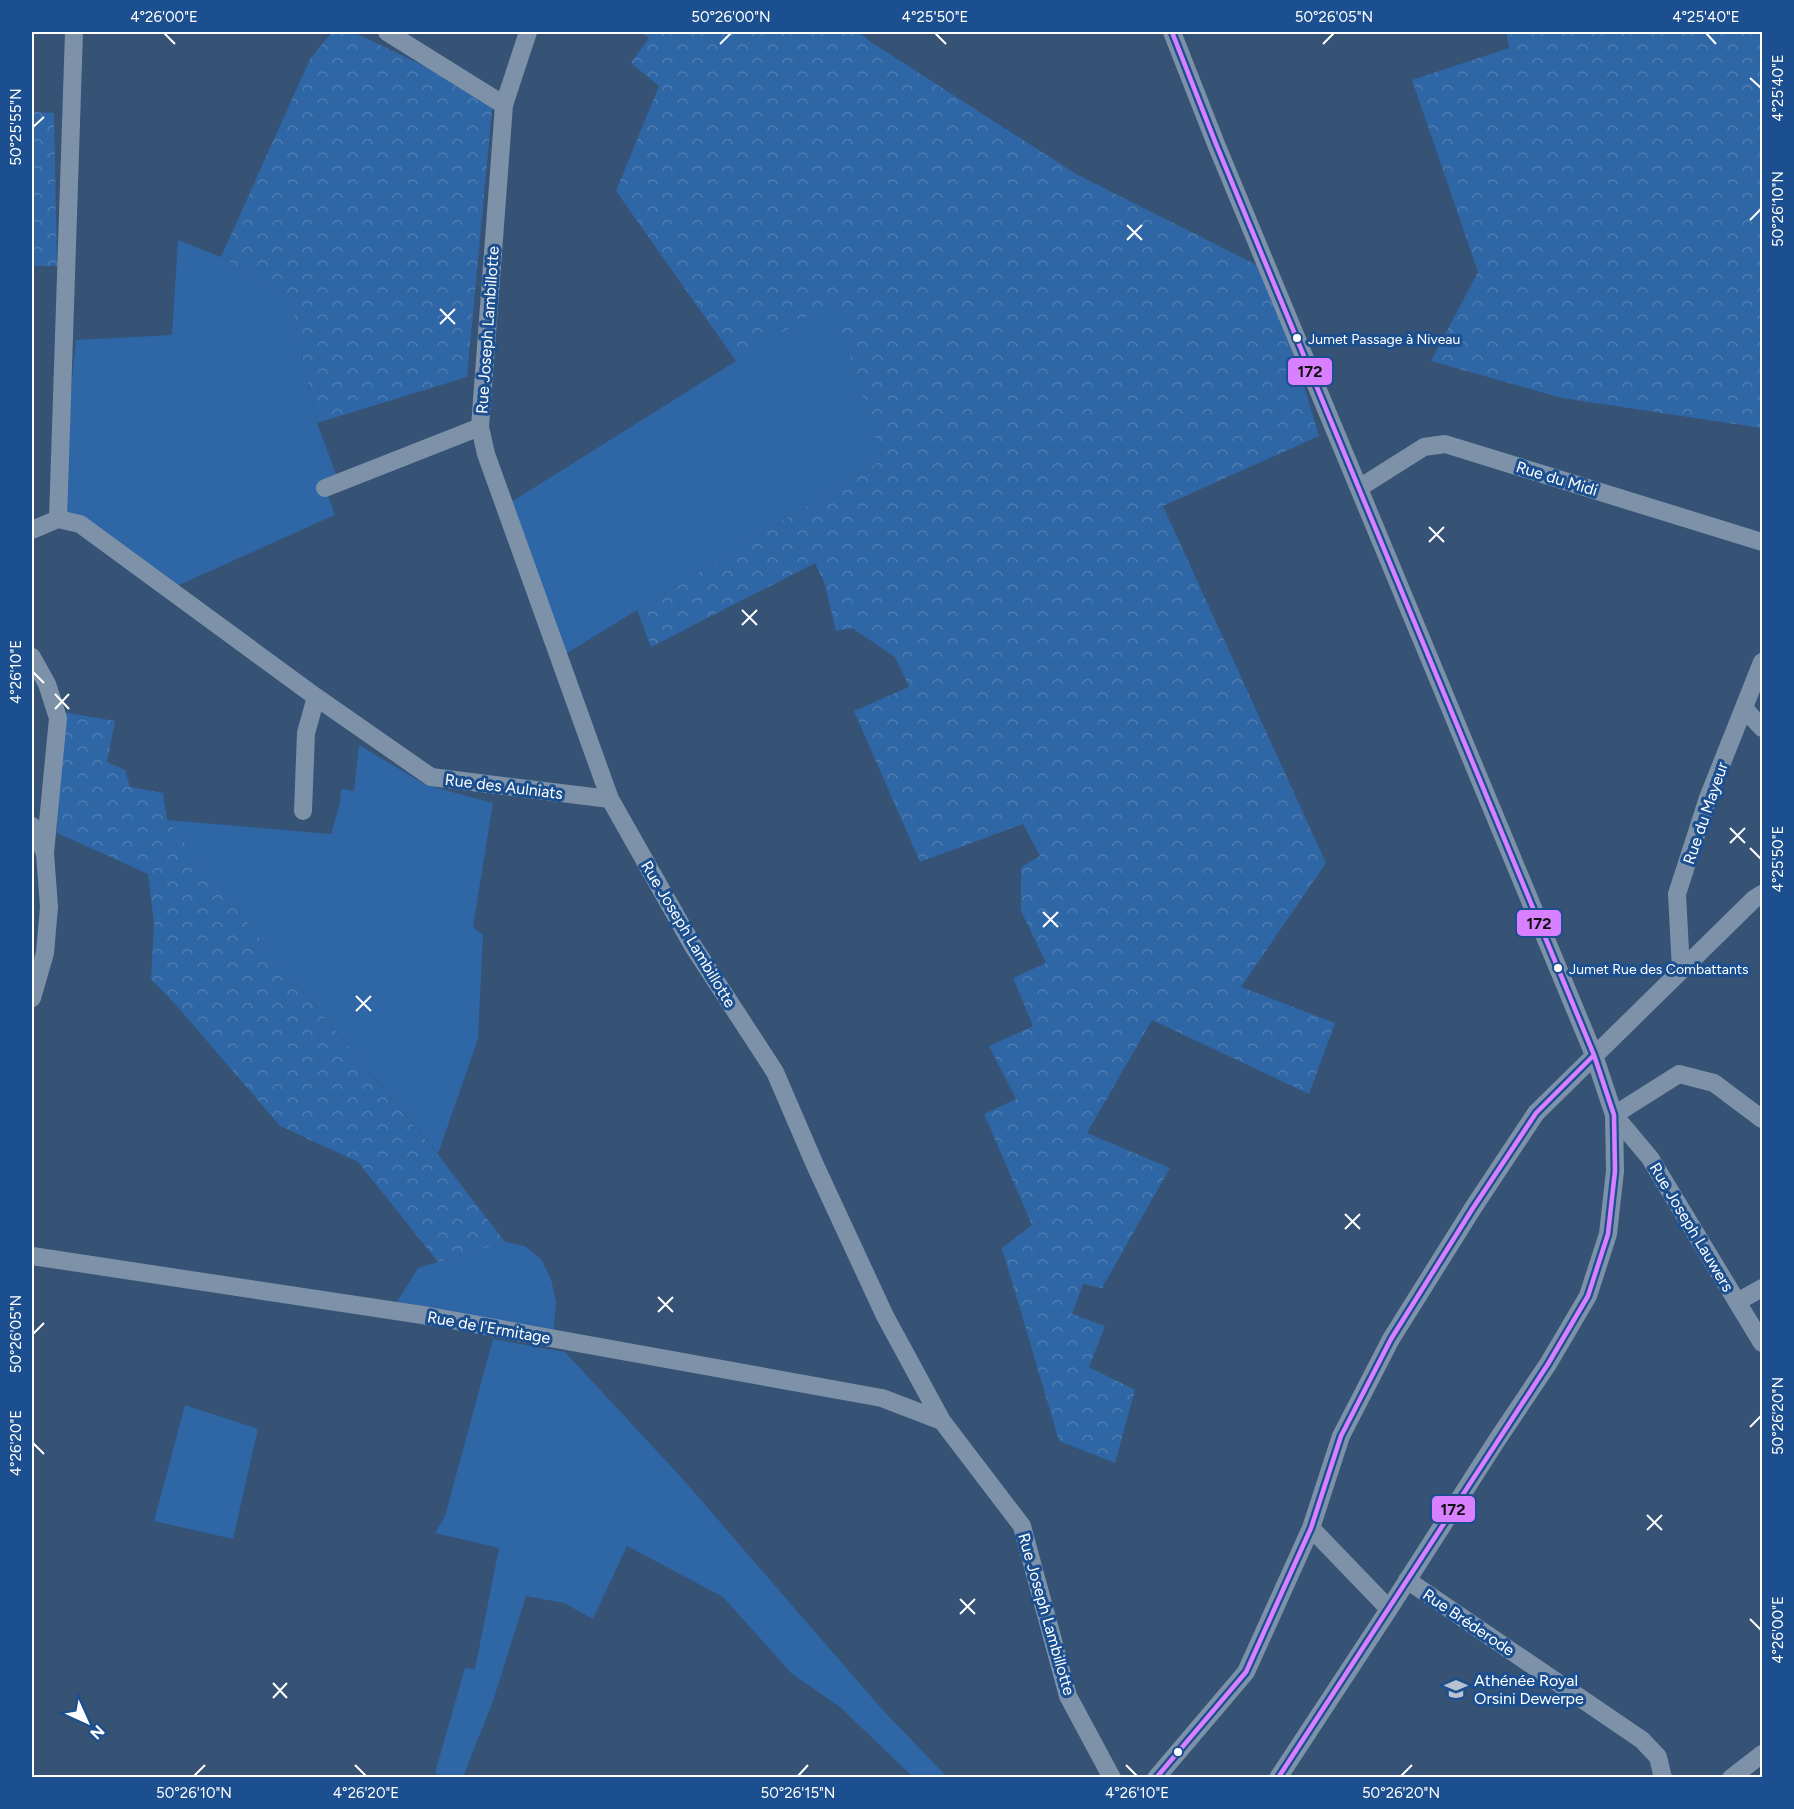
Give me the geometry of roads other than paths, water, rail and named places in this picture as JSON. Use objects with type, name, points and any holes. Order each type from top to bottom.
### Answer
[{"type":"street","points":[[32,530],[58,519],[74,32]]},
{"type":"street","points":[[387,32],[504,105]]},
{"type":"street","name":"Rue Joseph Lambillotte","points":[[528,32],[504,105],[480,427],[486,454],[610,799],[693,946],[775,1072],[885,1316],[942,1420],[1022,1526],[1068,1696],[1112,1778]]},
{"type":"street","points":[[1172,32],[1220,154],[1594,1055],[1614,1115],[1616,1171],[1608,1234],[1588,1296],[1548,1364],[1278,1778]]},
{"type":"street","points":[[325,488],[480,427]]},
{"type":"street","name":"Rue du Midi","points":[[1359,488],[1424,447],[1445,444],[1762,542]]},
{"type":"street","name":"Rue des Aulniats","points":[[58,519],[80,524],[316,697],[431,777],[610,799]]},
{"type":"street","points":[[32,657],[47,684],[58,718],[45,853],[49,907],[45,953],[32,998]]},
{"type":"street","name":"Rue du Mayeur","points":[[1682,970],[1677,894],[1708,798],[1762,662]]},
{"type":"street","points":[[303,811],[306,733],[316,697]]},
{"type":"street","points":[[1744,708],[1762,728]]},
{"type":"street","points":[[32,826],[45,853]]},
{"type":"street","points":[[1156,1778],[1246,1672],[1311,1528],[1341,1436],[1391,1339],[1536,1113],[1754,899],[1762,894]]},
{"type":"street","points":[[1614,1115],[1679,1074],[1714,1083],[1762,1119]]},
{"type":"street","name":"Rue Joseph Lauwers","points":[[1614,1115],[1650,1158],[1762,1343]]},
{"type":"street","name":"Rue de l'Ermitage","points":[[32,1256],[429,1316],[882,1398],[942,1420]]},
{"type":"street","points":[[1737,1302],[1762,1288]]},
{"type":"street","points":[[1311,1528],[1389,1609]]},
{"type":"street","name":"Rue Bréderode","points":[[1407,1580],[1642,1740],[1658,1757],[1663,1778]]},
{"type":"street","points":[[1731,1778],[1762,1754]]},
{"type":"place","name":"Jumet Passage à Niveau","points":[[1297,338]]},
{"type":"place","name":"Jumet Rue des Combattants","points":[[1558,968]]},
{"type":"place","name":"Athénée Royal Orsini Dewerpe","points":[[1456,1689]]}]
